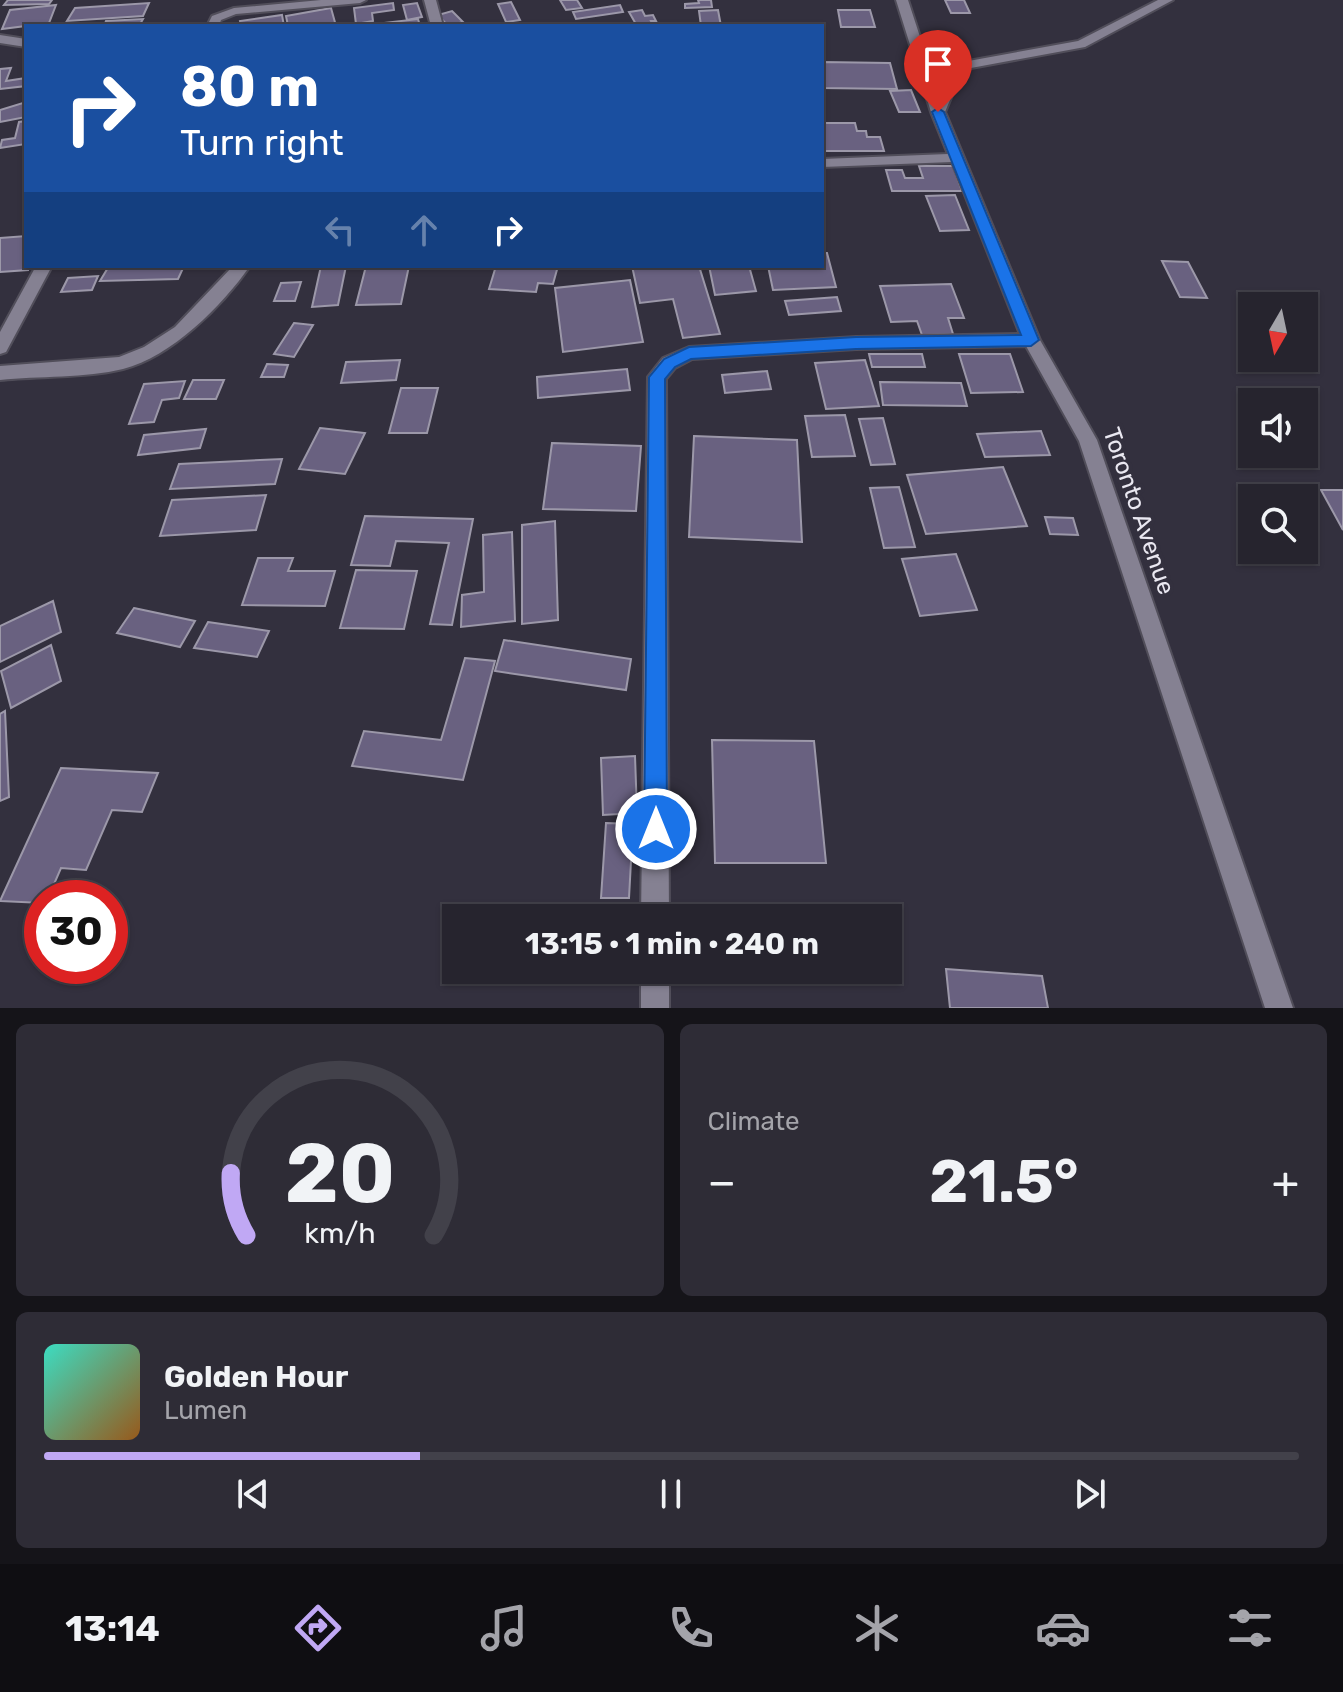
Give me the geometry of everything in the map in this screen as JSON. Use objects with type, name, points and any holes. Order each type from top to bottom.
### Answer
[{"type":"street","points":[[214,24],[216,18],[234,11],[360,0]]},
{"type":"street","points":[[430,0],[436,24]]},
{"type":"street","name":"Toronto Avenue","points":[[902,0],[938,112],[1031,340],[1088,440],[1279,1008]]},
{"type":"street","points":[[938,112],[955,74],[967,65],[1081,44],[1167,0]]},
{"type":"street","points":[[0,39],[24,43]]},
{"type":"street","points":[[824,163],[959,158]]},
{"type":"street","points":[[0,348],[43,268]]},
{"type":"street","points":[[0,373],[121,363],[150,351],[181,331],[240,268]]},
{"type":"street","points":[[655,904],[657,377],[669,363],[689,353],[856,343],[1031,340]]},
{"type":"street","points":[[655,984],[655,1008]]},
{"type":"building","points":[[8,0],[52,0],[49,4],[4,5]]},
{"type":"building","points":[[560,0],[577,0],[582,8],[566,10]]},
{"type":"building","points":[[698,0],[711,0],[712,7],[685,8],[685,4],[699,3]]},
{"type":"building","points":[[945,0],[964,0],[970,13],[951,13]]},
{"type":"building","points":[[511,2],[520,20],[506,22],[498,4]]},
{"type":"building","points":[[149,3],[143,16],[67,21],[75,8]]},
{"type":"building","points":[[393,3],[394,10],[372,13],[373,21],[356,24],[354,8]]},
{"type":"building","points":[[417,3],[422,17],[407,20],[403,5]]},
{"type":"building","points":[[56,5],[49,23],[2,29],[10,10]]},
{"type":"building","points":[[620,5],[623,12],[576,19],[573,12]]},
{"type":"building","points":[[331,8],[335,24],[288,24],[286,16]]},
{"type":"building","points":[[642,10],[645,16],[653,15],[656,21],[651,21],[652,24],[636,24],[629,12]]},
{"type":"building","points":[[718,10],[721,24],[701,24],[699,11]]},
{"type":"building","points":[[838,10],[870,10],[875,27],[841,27]]},
{"type":"building","points":[[452,11],[463,22],[446,24],[438,15]]},
{"type":"building","points":[[282,15],[284,24],[241,24],[240,21]]},
{"type":"building","points":[[143,19],[140,24],[105,24],[106,21]]},
{"type":"building","points":[[418,19],[419,24],[375,24]]},
{"type":"building","points":[[824,62],[890,63],[897,89],[824,88]]},
{"type":"building","points":[[11,68],[6,81],[24,78],[24,86],[0,89],[0,69]]},
{"type":"building","points":[[911,90],[920,112],[899,112],[890,91]]},
{"type":"building","points":[[24,103],[24,117],[0,122],[0,110]]},
{"type":"building","points":[[24,121],[24,144],[0,148],[2,140],[15,138],[19,122]]},
{"type":"building","points":[[824,123],[855,123],[857,131],[866,131],[867,137],[880,137],[884,151],[824,151]]},
{"type":"building","points":[[919,166],[953,166],[962,191],[892,191],[886,170],[902,170],[905,178],[923,178]]},
{"type":"building","points":[[955,195],[969,230],[940,231],[926,196]]},
{"type":"building","points":[[24,236],[24,268],[28,270],[0,272],[0,238]]},
{"type":"building","points":[[824,253],[827,253],[836,287],[773,290],[768,268],[824,268]]},
{"type":"building","points":[[1162,261],[1188,262],[1207,298],[1180,297]]},
{"type":"building","points":[[108,268],[183,268],[178,279],[100,281]]},
{"type":"building","points":[[321,268],[346,268],[338,305],[312,307]]},
{"type":"building","points":[[365,268],[409,268],[401,304],[356,305]]},
{"type":"building","points":[[495,268],[557,268],[553,284],[538,283],[536,292],[489,289]]},
{"type":"building","points":[[632,268],[700,268],[720,334],[683,338],[673,299],[640,303]]},
{"type":"building","points":[[709,268],[750,268],[756,291],[715,295]]},
{"type":"building","points":[[98,276],[92,290],[61,292],[68,278]]},
{"type":"building","points":[[630,280],[643,342],[563,352],[555,288]]},
{"type":"building","points":[[301,282],[295,301],[274,301],[281,283]]},
{"type":"building","points":[[951,284],[964,318],[948,318],[953,334],[922,335],[917,321],[891,322],[880,286]]},
{"type":"building","points":[[837,297],[841,311],[789,315],[785,301]]},
{"type":"building","points":[[294,323],[313,325],[294,357],[274,354]]},
{"type":"building","points":[[869,354],[922,354],[925,367],[872,367]]},
{"type":"building","points":[[959,354],[1010,354],[1023,392],[971,393]]},
{"type":"building","points":[[400,360],[396,380],[341,383],[346,362]]},
{"type":"building","points":[[865,360],[879,406],[826,409],[815,363]]},
{"type":"building","points":[[267,364],[288,365],[284,377],[261,377]]},
{"type":"building","points":[[627,369],[630,390],[538,398],[537,377]]},
{"type":"building","points":[[767,371],[771,389],[725,393],[722,375]]},
{"type":"building","points":[[193,380],[224,380],[216,399],[184,399]]},
{"type":"building","points":[[185,381],[179,398],[162,400],[154,422],[129,424],[144,384]]},
{"type":"building","points":[[880,382],[961,383],[967,406],[883,405]]},
{"type":"building","points":[[401,388],[438,388],[427,433],[389,433]]},
{"type":"building","points":[[845,415],[855,456],[812,457],[805,416]]},
{"type":"building","points":[[883,418],[895,464],[871,465],[859,419]]},
{"type":"building","points":[[320,428],[365,433],[345,474],[299,469]]},
{"type":"building","points":[[206,429],[200,448],[138,455],[144,435]]},
{"type":"building","points":[[1041,431],[1050,455],[985,457],[977,434]]},
{"type":"building","points":[[694,436],[797,440],[802,542],[689,537]]},
{"type":"building","points":[[552,443],[641,446],[636,511],[543,509]]},
{"type":"building","points":[[282,459],[275,484],[170,489],[179,464]]},
{"type":"building","points":[[1003,467],[1027,526],[926,534],[907,475]]},
{"type":"building","points":[[899,487],[915,547],[884,548],[870,488]]},
{"type":"building","points":[[1321,490],[1343,490],[1343,530]]},
{"type":"building","points":[[266,495],[256,530],[160,536],[172,500]]},
{"type":"building","points":[[365,516],[473,519],[452,625],[430,624],[449,543],[396,541],[390,566],[351,565]]},
{"type":"building","points":[[1045,517],[1073,518],[1078,535],[1050,534]]},
{"type":"building","points":[[555,521],[558,620],[522,624],[522,525]]},
{"type":"building","points":[[512,532],[515,621],[461,627],[462,595],[484,592],[483,535]]},
{"type":"building","points":[[956,554],[977,610],[920,616],[902,559]]},
{"type":"building","points":[[258,558],[293,558],[288,571],[335,571],[325,606],[242,605]]},
{"type":"building","points":[[356,570],[417,571],[404,629],[340,628]]},
{"type":"building","points":[[53,601],[61,632],[0,662],[0,626]]},
{"type":"building","points":[[134,608],[195,621],[180,647],[117,633]]},
{"type":"building","points":[[208,622],[269,631],[257,657],[194,648]]},
{"type":"building","points":[[504,640],[631,659],[626,690],[495,671]]},
{"type":"building","points":[[51,645],[61,681],[11,708],[1,671]]},
{"type":"building","points":[[465,658],[495,661],[463,780],[352,766],[364,731],[441,740]]},
{"type":"building","points":[[5,711],[9,797],[0,801],[0,714]]},
{"type":"building","points":[[712,740],[814,741],[826,863],[715,863]]},
{"type":"building","points":[[635,756],[637,813],[603,815],[601,758]]},
{"type":"building","points":[[61,768],[158,773],[142,812],[112,810],[86,870],[61,868],[56,880],[24,880],[24,902],[0,901]]},
{"type":"building","points":[[606,823],[633,824],[629,898],[601,898]]},
{"type":"building","points":[[946,969],[1042,976],[1048,1008],[950,1008]]},
{"type":"route","points":[[656,829],[657,377],[669,363],[689,353],[856,343],[1031,340],[938,112]]}]
